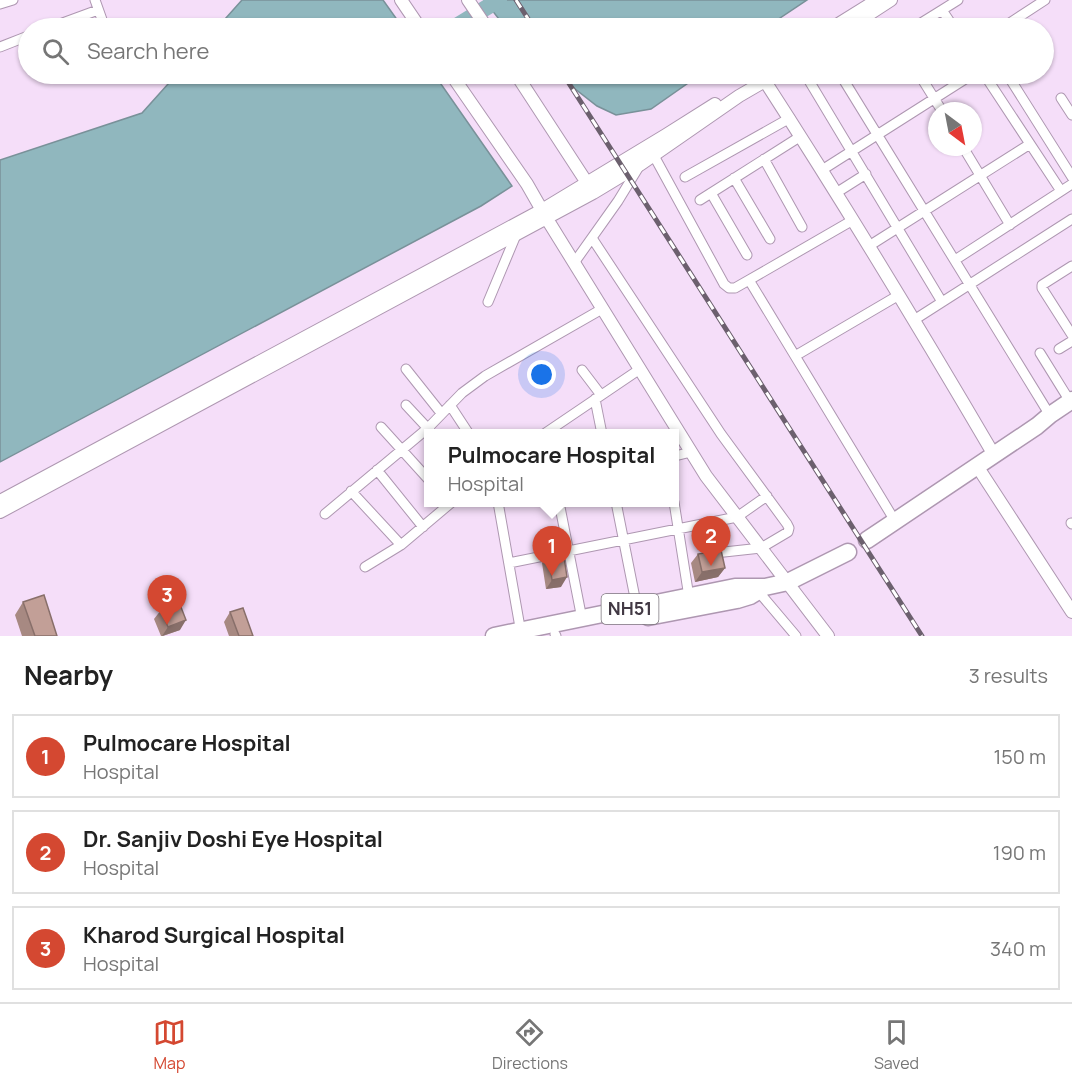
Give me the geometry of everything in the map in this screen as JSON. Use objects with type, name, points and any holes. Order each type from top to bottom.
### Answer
[{"type":"highway","points":[[867,540],[1071,404]]},
{"type":"highway","name":"NH51","points":[[552,635],[737,600],[761,589],[788,582],[848,552]]},
{"type":"highway","name":"NH51","points":[[494,636],[521,633],[735,587],[761,589]]},
{"type":"street","points":[[0,4],[13,0]]},
{"type":"street","points":[[95,0],[101,18]]},
{"type":"street","points":[[401,0],[413,18]]},
{"type":"street","points":[[468,0],[480,18]]},
{"type":"street","points":[[848,18],[877,0]]},
{"type":"street","points":[[863,18],[891,0]]},
{"type":"street","points":[[929,18],[958,0]]},
{"type":"street","points":[[1024,0],[1031,9]]},
{"type":"street","points":[[1017,18],[1045,0]]},
{"type":"street","points":[[76,18],[98,10]]},
{"type":"street","points":[[942,10],[947,18]]},
{"type":"street","points":[[0,47],[18,40]]},
{"type":"street","points":[[458,84],[527,184],[677,429]]},
{"type":"street","points":[[522,84],[590,188]]},
{"type":"street","points":[[0,501],[544,214],[653,148],[686,134],[753,84]]},
{"type":"street","points":[[767,84],[899,295],[994,455]]},
{"type":"street","points":[[811,84],[942,302]]},
{"type":"street","points":[[846,84],[1052,418]]},
{"type":"street","points":[[925,84],[936,102]]},
{"type":"street","points":[[822,170],[957,84]]},
{"type":"street","points":[[991,84],[1061,191]]},
{"type":"street","points":[[1013,84],[1072,177]]},
{"type":"street","points":[[1061,98],[1072,114]]},
{"type":"street","points":[[685,177],[790,118]]},
{"type":"street","points":[[700,200],[801,136]]},
{"type":"street","points":[[868,246],[1030,144]]},
{"type":"street","points":[[574,263],[653,148]]},
{"type":"street","points":[[653,148],[724,284],[729,288],[735,288],[853,220]]},
{"type":"street","points":[[969,156],[1010,225]]},
{"type":"street","points":[[764,159],[802,227]]},
{"type":"street","points":[[590,188],[641,164]]},
{"type":"street","points":[[836,193],[866,174]]},
{"type":"street","points":[[734,178],[770,239]]},
{"type":"street","points":[[955,260],[1072,184]]},
{"type":"street","points":[[711,193],[747,255]]},
{"type":"street","points":[[0,512],[357,314],[516,235],[544,214]]},
{"type":"street","points":[[914,320],[1072,219]]},
{"type":"street","points":[[488,302],[516,235]]},
{"type":"street","points":[[592,238],[721,434],[789,528],[788,532],[761,548],[715,553]]},
{"type":"street","points":[[1072,266],[1042,285],[1072,335]]},
{"type":"street","points":[[749,280],[895,521]]},
{"type":"street","points":[[795,356],[899,295]]},
{"type":"street","points":[[431,429],[441,413],[485,376],[602,309]]},
{"type":"street","points":[[1059,349],[1072,340]]},
{"type":"street","points":[[1040,353],[1071,404]]},
{"type":"street","points":[[406,369],[441,413]]},
{"type":"street","points":[[551,429],[640,369]]},
{"type":"street","points":[[582,370],[598,397],[601,429]]},
{"type":"street","points":[[406,405],[429,429]]},
{"type":"street","points":[[450,405],[466,429]]},
{"type":"street","points":[[381,427],[424,474]]},
{"type":"street","points":[[679,432],[706,476],[828,636]]},
{"type":"street","points":[[325,514],[351,490],[424,434]]},
{"type":"street","points":[[679,455],[691,452]]},
{"type":"street","points":[[977,466],[1071,607]]},
{"type":"street","points":[[377,470],[423,527]]},
{"type":"street","points":[[351,490],[401,545]]},
{"type":"street","points":[[509,563],[737,517],[767,496]]},
{"type":"street","points":[[365,567],[401,545],[446,507]]},
{"type":"street","points":[[499,507],[521,633]]},
{"type":"street","points":[[560,507],[582,619]]},
{"type":"street","points":[[617,507],[637,608]]},
{"type":"street","points":[[675,507],[689,597]]},
{"type":"street","points":[[761,589],[796,636]]},
{"type":"shaded area","points":[[242,0],[383,0],[396,18],[226,18]]},
{"type":"shaded area","points":[[484,0],[807,0],[780,18],[498,18]]},
{"type":"shaded area","points":[[168,84],[441,84],[512,186],[481,206],[0,462],[0,160],[142,113]]},
{"type":"shaded area","points":[[569,84],[687,84],[651,109],[616,115],[597,106]]},
{"type":"building","points":[[721,550],[725,568],[702,572],[698,554]]},
{"type":"building","points":[[563,551],[567,577],[552,580],[548,554]]},
{"type":"building","points":[[44,595],[57,636],[35,636],[23,602]]},
{"type":"building","points":[[179,602],[186,620],[168,627],[161,610]]},
{"type":"building","points":[[243,608],[253,636],[239,636],[230,612]]},
{"type":"waterway","points":[[469,18],[499,0]]},
{"type":"railway","points":[[516,0],[528,18]]},
{"type":"railway","points":[[569,84],[922,636]]},
{"type":"place","name":"Dr. Sanjiv Doshi Eye Hospital","points":[[711,566]]},
{"type":"place","name":"Pulmocare Hospital","points":[[552,576]]},
{"type":"place","name":"Kharod Surgical Hospital","points":[[167,625]]}]
